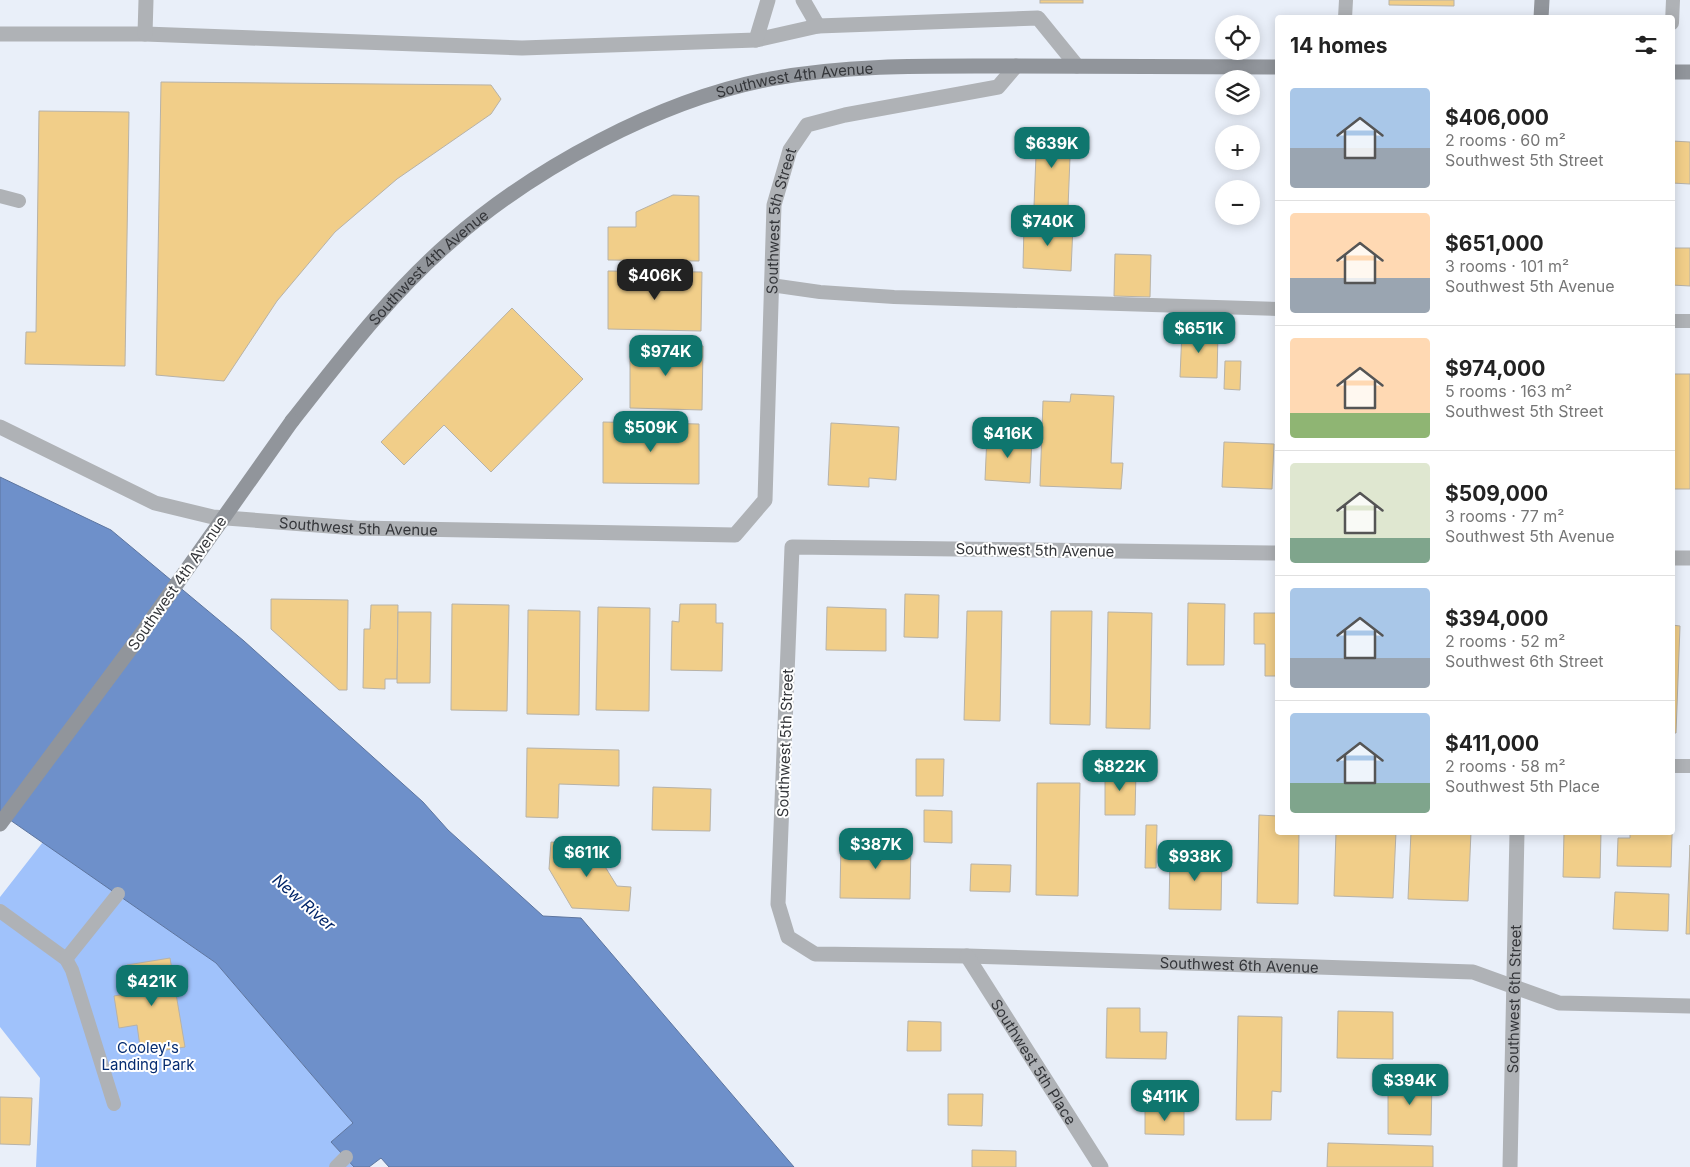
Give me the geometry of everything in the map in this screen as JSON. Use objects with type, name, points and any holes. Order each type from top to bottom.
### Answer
[{"type":"main road","points":[[1541,15],[1542,0]]},
{"type":"main road","name":"Southwest 4th Avenue","points":[[0,824],[137,640],[292,421],[374,318],[450,242],[527,182],[615,134],[693,100],[769,79],[846,68],[1016,66],[1275,67]]},
{"type":"main road","points":[[1675,72],[1690,72]]},
{"type":"street","points":[[145,34],[146,0]]},
{"type":"street","points":[[756,40],[768,0]]},
{"type":"street","points":[[803,0],[818,26]]},
{"type":"street","points":[[0,34],[145,34],[522,48],[756,40],[818,26],[1038,18],[1078,66]]},
{"type":"street","name":"Southwest 5th Street","points":[[735,535],[765,500],[774,205],[790,150],[807,125],[845,115],[998,87],[1016,66]]},
{"type":"street","name":"Southwest 5th Avenue","points":[[0,427],[155,503],[213,517],[356,528],[735,535]]},
{"type":"street","name":"Southwest 5th Street","points":[[788,937],[778,904],[792,547]]},
{"type":"street","name":"Southwest 5th Avenue","points":[[792,547],[1275,554]]},
{"type":"street","points":[[1675,558],[1690,558]]},
{"type":"street","name":"Southwest 6th Street","points":[[1510,1167],[1517,835]]},
{"type":"street","name":"Southwest 6th Avenue","points":[[788,937],[815,954],[968,956],[1473,972],[1559,1003],[1690,1006]]},
{"type":"street","name":"Southwest 5th Place","points":[[968,956],[1101,1167]]},
{"type":"lane","points":[[1345,15],[1346,0]]},
{"type":"lane","points":[[1672,15],[1673,0]]},
{"type":"lane","points":[[0,196],[18,202]]},
{"type":"lane","points":[[772,285],[820,292],[894,297],[1275,309]]},
{"type":"lane","points":[[1675,321],[1690,321]]},
{"type":"lane","points":[[1675,766],[1690,766]]},
{"type":"lane","points":[[66,959],[118,894]]},
{"type":"lane","points":[[0,911],[66,959],[72,970],[114,1104]]},
{"type":"green space","name":"Cooley's Landing Park","points":[[43,842],[216,963],[353,1123],[331,1142],[354,1167],[36,1167],[40,1078],[0,1027],[0,897]]},
{"type":"water","name":"New River","points":[[0,477],[111,530],[244,641],[423,802],[448,830],[543,916],[581,918],[794,1167],[389,1167],[381,1158],[369,1167],[354,1167],[331,1142],[353,1123],[216,963],[0,813]]},
{"type":"building","points":[[1040,0],[1083,0],[1083,3],[1040,3]]},
{"type":"building","points":[[1389,0],[1454,0],[1454,6],[1389,5]]},
{"type":"building","points":[[161,82],[491,85],[501,99],[491,114],[397,179],[335,232],[277,301],[224,381],[156,375]]},
{"type":"building","points":[[39,111],[129,112],[125,366],[25,364],[26,332],[36,332]]},
{"type":"building","points":[[1037,130],[1071,132],[1068,208],[1034,206]]},
{"type":"building","points":[[1675,141],[1690,142],[1690,184],[1675,183]]},
{"type":"building","points":[[673,195],[699,196],[699,261],[608,260],[608,227],[636,227],[636,212]]},
{"type":"building","points":[[1024,224],[1073,226],[1071,271],[1023,268]]},
{"type":"building","points":[[1675,248],[1690,248],[1690,286],[1675,285]]},
{"type":"building","points":[[1115,254],[1151,255],[1150,297],[1114,296]]},
{"type":"building","points":[[608,271],[702,272],[701,331],[608,329]]},
{"type":"building","points":[[512,308],[583,379],[491,472],[444,425],[404,465],[381,442]]},
{"type":"building","points":[[1182,330],[1218,332],[1217,378],[1180,377]]},
{"type":"building","points":[[630,345],[703,346],[702,410],[630,408]]},
{"type":"building","points":[[1225,361],[1241,361],[1240,390],[1224,389]]},
{"type":"building","points":[[1675,374],[1690,374],[1690,489],[1675,489]]},
{"type":"building","points":[[1071,394],[1114,396],[1111,463],[1123,463],[1121,489],[1040,486],[1043,401],[1070,402]]},
{"type":"building","points":[[603,422],[699,424],[699,484],[603,483]]},
{"type":"building","points":[[831,423],[899,427],[896,480],[869,478],[869,487],[828,485]]},
{"type":"building","points":[[987,435],[1032,438],[1030,483],[985,480]]},
{"type":"building","points":[[1224,442],[1274,444],[1272,489],[1222,487]]},
{"type":"building","points":[[905,594],[939,595],[938,638],[904,637]]},
{"type":"building","points":[[271,599],[348,600],[347,690],[339,690],[271,629]]},
{"type":"building","points":[[1188,603],[1225,604],[1224,665],[1187,665]]},
{"type":"building","points":[[452,604],[509,605],[507,711],[451,710]]},
{"type":"building","points":[[680,604],[716,604],[716,623],[723,623],[722,671],[671,670],[672,621],[679,622]]},
{"type":"building","points":[[371,605],[398,605],[397,679],[385,679],[385,689],[363,688],[364,629],[370,629]]},
{"type":"building","points":[[598,607],[650,608],[649,711],[596,710]]},
{"type":"building","points":[[827,607],[886,609],[886,651],[826,650]]},
{"type":"building","points":[[528,610],[580,611],[579,715],[527,714]]},
{"type":"building","points":[[967,611],[1002,611],[1000,721],[964,720]]},
{"type":"building","points":[[1051,611],[1092,611],[1090,725],[1050,724]]},
{"type":"building","points":[[398,612],[431,612],[430,683],[397,683]]},
{"type":"building","points":[[1108,612],[1152,613],[1150,729],[1106,728]]},
{"type":"building","points":[[1254,613],[1275,613],[1275,676],[1265,676],[1265,644],[1254,644]]},
{"type":"building","points":[[1675,625],[1680,626],[1675,733]]},
{"type":"building","points":[[527,748],[619,750],[619,786],[559,784],[558,818],[526,817]]},
{"type":"building","points":[[916,759],[944,759],[943,796],[916,796]]},
{"type":"building","points":[[1105,770],[1136,770],[1135,815],[1105,815]]},
{"type":"building","points":[[1037,783],[1080,783],[1078,896],[1036,895]]},
{"type":"building","points":[[653,787],[711,789],[710,831],[652,830]]},
{"type":"building","points":[[924,810],[952,811],[952,843],[924,842]]},
{"type":"building","points":[[1259,815],[1275,816],[1275,835],[1299,835],[1298,904],[1257,903]]},
{"type":"building","points":[[1146,825],[1157,825],[1156,868],[1145,868]]},
{"type":"building","points":[[1336,835],[1396,835],[1393,898],[1334,896]]},
{"type":"building","points":[[1411,835],[1471,835],[1468,901],[1408,899]]},
{"type":"building","points":[[1564,835],[1601,835],[1600,878],[1563,877]]},
{"type":"building","points":[[1630,835],[1672,835],[1671,867],[1617,866],[1618,838],[1630,838]]},
{"type":"building","points":[[841,841],[911,842],[910,899],[840,898]]},
{"type":"building","points":[[551,842],[604,846],[604,865],[617,886],[631,887],[629,911],[572,908],[549,869]]},
{"type":"building","points":[[1690,845],[1690,934],[1686,934]]},
{"type":"building","points":[[1170,855],[1222,856],[1221,910],[1169,909]]},
{"type":"building","points":[[971,864],[1011,865],[1010,892],[970,891]]},
{"type":"building","points":[[1615,892],[1669,894],[1668,931],[1613,929]]},
{"type":"building","points":[[170,958],[185,1047],[141,1054],[137,1025],[119,1028],[114,996],[131,993],[127,965]]},
{"type":"building","points":[[1107,1008],[1140,1008],[1140,1032],[1167,1032],[1166,1059],[1106,1058]]},
{"type":"building","points":[[1338,1011],[1393,1012],[1393,1059],[1337,1058]]},
{"type":"building","points":[[1238,1016],[1282,1017],[1281,1092],[1272,1091],[1271,1120],[1236,1120]]},
{"type":"building","points":[[908,1021],[941,1022],[941,1051],[907,1051]]},
{"type":"building","points":[[1388,1077],[1432,1078],[1431,1135],[1388,1134]]},
{"type":"building","points":[[948,1094],[983,1094],[982,1126],[948,1125]]},
{"type":"building","points":[[0,1097],[32,1098],[30,1145],[0,1144]]},
{"type":"building","points":[[1145,1109],[1184,1109],[1184,1135],[1145,1134]]},
{"type":"building","points":[[1328,1143],[1433,1146],[1433,1167],[1327,1167]]},
{"type":"building","points":[[972,1150],[1016,1151],[1016,1167],[972,1167]]}]
